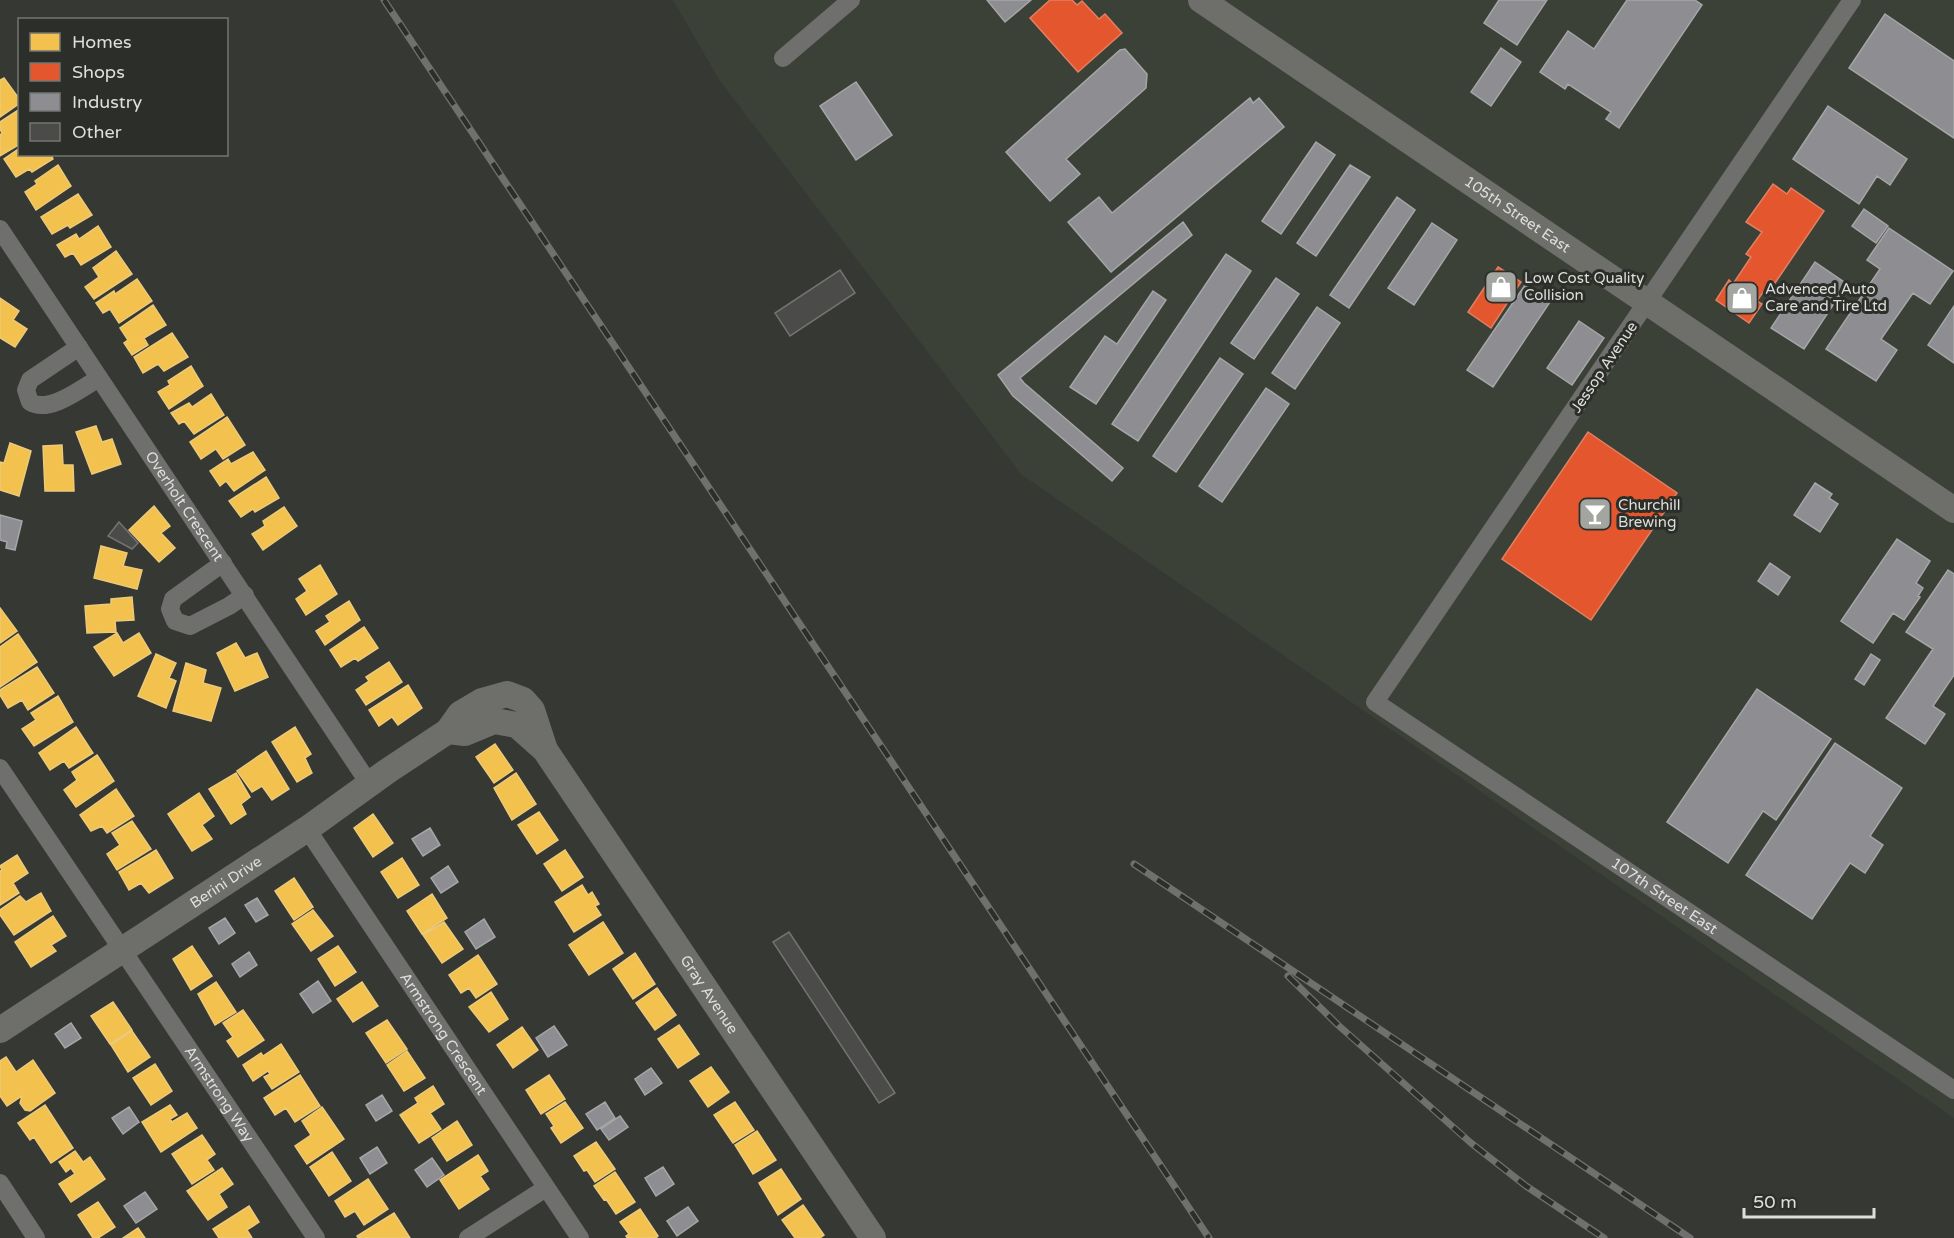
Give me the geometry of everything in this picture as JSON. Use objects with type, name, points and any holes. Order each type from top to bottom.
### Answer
[{"type":"street","points":[[783,58],[850,0]]},
{"type":"street","name":"105th Street East","points":[[1201,0],[1954,510]]},
{"type":"street","name":"Jessop Avenue","points":[[1375,702],[1852,0]]},
{"type":"street","name":"Overholt Crescent","points":[[0,229],[370,784]]},
{"type":"street","points":[[79,347],[30,380],[26,390],[30,402],[36,406],[51,405],[99,378]]},
{"type":"street","points":[[223,563],[173,599],[170,609],[176,621],[190,626],[229,606],[244,595]]},
{"type":"street","name":"107th Street East","points":[[1375,702],[1954,1090]]},
{"type":"street","name":"Gray Avenue","points":[[448,731],[465,733],[494,721],[517,724],[545,750],[873,1238]]},
{"type":"street","name":"Berini Drive","points":[[0,1030],[307,829],[448,731]]},
{"type":"street","points":[[0,768],[121,949]]},
{"type":"street","name":"Armstrong Crescent","points":[[307,829],[580,1238]]},
{"type":"street","name":"Armstrong Way","points":[[121,949],[316,1238]]},
{"type":"street","points":[[0,1183],[36,1238]]},
{"type":"street","points":[[468,1238],[546,1188]]},
{"type":"shaded area","points":[[673,0],[1954,0],[1954,1118],[1022,475],[720,81]]},
{"type":"building: Homes","points":[[4,78],[18,97],[18,104],[0,117],[0,80]]},
{"type":"building: Homes","points":[[18,110],[18,145],[0,156],[0,135],[2,133],[0,122]]},
{"type":"building: Homes","points":[[18,149],[18,156],[52,156],[53,159],[32,172],[29,169],[16,177],[4,159]]},
{"type":"building: Homes","points":[[58,165],[71,186],[36,210],[25,192],[37,184],[35,181]]},
{"type":"building: Homes","points":[[78,194],[92,215],[70,228],[68,225],[52,234],[41,217]]},
{"type":"building: Homes","points":[[98,226],[111,247],[81,265],[73,253],[65,257],[57,245],[76,234],[79,239]]},
{"type":"building: Homes","points":[[116,251],[132,274],[94,299],[85,287],[99,277],[93,268]]},
{"type":"building: Homes","points":[[137,279],[152,301],[119,323],[110,309],[103,313],[96,303],[114,291],[115,294]]},
{"type":"building: Homes","points":[[0,298],[19,311],[13,320],[27,329],[15,347],[0,338]]},
{"type":"building: Homes","points":[[153,305],[166,325],[144,338],[148,345],[132,355],[124,343],[128,340],[120,328]]},
{"type":"building: Homes","points":[[172,333],[188,357],[164,371],[158,364],[143,373],[134,357]]},
{"type":"building: Homes","points":[[191,366],[203,386],[169,409],[158,392],[170,385],[168,381]]},
{"type":"building: Homes","points":[[211,394],[224,415],[194,434],[184,421],[179,424],[171,413],[189,403],[192,407]]},
{"type":"building: Homes","points":[[227,417],[245,445],[223,459],[216,449],[201,459],[190,442]]},
{"type":"building: Homes","points":[[96,426],[102,442],[112,439],[121,464],[92,474],[76,432]]},
{"type":"building: Homes","points":[[10,443],[31,451],[19,496],[0,490],[0,462],[4,463]]},
{"type":"building: Homes","points":[[62,445],[63,465],[73,465],[74,491],[45,491],[43,446]]},
{"type":"building: Homes","points":[[253,452],[265,470],[234,491],[226,481],[220,486],[210,471],[228,459],[231,464]]},
{"type":"building: Homes","points":[[266,477],[279,498],[241,517],[229,501]]},
{"type":"building: Homes","points":[[154,506],[170,526],[161,533],[175,548],[159,562],[129,530]]},
{"type":"building: Homes","points":[[284,507],[297,526],[263,550],[252,534],[265,526],[263,521]]},
{"type":"building: Homes","points":[[101,546],[127,553],[123,566],[142,570],[137,589],[94,578]]},
{"type":"building: Homes","points":[[320,565],[337,594],[306,615],[296,599],[307,591],[299,579]]},
{"type":"building: Homes","points":[[132,597],[134,620],[115,621],[116,632],[87,633],[85,606],[111,604],[111,599]]},
{"type":"building: Homes","points":[[349,601],[360,620],[325,645],[316,631],[330,622],[326,616]]},
{"type":"building: Homes","points":[[0,608],[17,631],[0,643]]},
{"type":"building: Homes","points":[[364,627],[378,648],[358,661],[355,658],[341,667],[330,650]]},
{"type":"building: Homes","points":[[117,633],[123,643],[139,633],[151,653],[114,676],[94,647]]},
{"type":"building: Homes","points":[[18,634],[37,662],[0,687],[0,647]]},
{"type":"building: Homes","points":[[236,643],[245,658],[257,653],[268,677],[235,691],[217,653]]},
{"type":"building: Homes","points":[[156,654],[176,663],[169,678],[176,681],[166,708],[138,696]]},
{"type":"building: Homes","points":[[389,662],[402,682],[366,705],[356,690],[369,681],[366,677]]},
{"type":"building: Homes","points":[[186,663],[206,670],[203,683],[221,688],[211,721],[173,711]]},
{"type":"building: Homes","points":[[37,667],[54,693],[28,710],[22,700],[8,708],[0,695],[0,690]]},
{"type":"building: Homes","points":[[408,685],[422,708],[398,725],[392,717],[379,726],[369,710]]},
{"type":"building: Homes","points":[[58,696],[73,722],[34,746],[22,729],[36,720],[31,713]]},
{"type":"building: Homes","points":[[76,727],[93,753],[69,768],[64,761],[50,770],[39,753]]},
{"type":"building: Homes","points":[[295,727],[311,754],[305,758],[312,773],[297,782],[272,742]]},
{"type":"building: Homes","points":[[495,744],[513,770],[494,783],[476,757]]},
{"type":"building: Homes","points":[[266,751],[289,789],[272,800],[262,786],[252,792],[237,771]]},
{"type":"building: Homes","points":[[97,755],[114,781],[76,807],[64,790],[77,780],[72,772]]},
{"type":"building: Homes","points":[[236,773],[250,797],[241,804],[246,814],[231,824],[209,789]]},
{"type":"building: Homes","points":[[516,773],[536,804],[512,820],[494,788]]},
{"type":"building: Homes","points":[[116,789],[134,816],[107,833],[102,826],[91,831],[80,815]]},
{"type":"building: Homes","points":[[199,793],[214,816],[202,825],[212,839],[192,851],[168,814]]},
{"type":"building: Homes","points":[[539,812],[558,840],[537,854],[518,825]]},
{"type":"building: Homes","points":[[373,814],[393,843],[373,857],[354,828]]},
{"type":"building: Homes","points":[[132,821],[151,849],[117,870],[107,854],[120,845],[112,833]]},
{"type":"building: Homes","points":[[156,850],[173,878],[149,893],[141,883],[129,890],[119,872]]},
{"type":"building: Homes","points":[[565,850],[583,877],[562,891],[544,864]]},
{"type":"building: Homes","points":[[17,855],[28,873],[13,883],[19,893],[0,905],[0,871],[2,870],[0,866]]},
{"type":"building: Homes","points":[[402,858],[419,885],[398,898],[381,872]]},
{"type":"building: Homes","points":[[294,878],[313,907],[294,920],[275,891]]},
{"type":"building: Homes","points":[[582,885],[588,895],[592,892],[599,904],[595,906],[601,915],[574,932],[555,902]]},
{"type":"building: Homes","points":[[41,893],[51,911],[14,935],[0,915],[0,910],[20,896],[26,902]]},
{"type":"building: Homes","points":[[432,894],[447,918],[422,934],[407,911]]},
{"type":"building: Homes","points":[[313,910],[333,936],[311,951],[292,924]]},
{"type":"building: Homes","points":[[53,916],[66,936],[51,945],[56,951],[31,967],[15,942]]},
{"type":"building: Homes","points":[[444,922],[463,949],[442,963],[423,935]]},
{"type":"building: Homes","points":[[603,922],[623,953],[589,975],[569,945]]},
{"type":"building: Homes","points":[[192,946],[212,976],[191,990],[173,959]]},
{"type":"building: Homes","points":[[338,946],[356,972],[335,986],[318,959]]},
{"type":"building: Homes","points":[[635,953],[655,984],[633,999],[613,969]]},
{"type":"building: Homes","points":[[478,955],[497,984],[476,998],[469,988],[461,993],[449,975]]},
{"type":"building: Homes","points":[[216,982],[236,1012],[215,1025],[198,994]]},
{"type":"building: Homes","points":[[362,982],[378,1006],[353,1022],[337,999]]},
{"type":"building: Homes","points":[[657,988],[676,1015],[655,1030],[636,1003]]},
{"type":"building: Homes","points":[[491,992],[508,1019],[489,1032],[469,1007]]},
{"type":"building: Homes","points":[[113,1002],[132,1030],[110,1044],[91,1016]]},
{"type":"building: Homes","points":[[243,1010],[264,1040],[238,1057],[227,1041],[233,1037],[223,1023]]},
{"type":"building: Homes","points":[[387,1020],[407,1049],[386,1063],[366,1033]]},
{"type":"building: Homes","points":[[679,1025],[699,1054],[678,1068],[658,1039]]},
{"type":"building: Homes","points":[[522,1027],[538,1050],[513,1068],[497,1045]]},
{"type":"building: Homes","points":[[132,1031],[150,1057],[128,1072],[111,1045]]},
{"type":"building: Homes","points":[[281,1044],[299,1072],[272,1089],[264,1077],[270,1074],[268,1071],[253,1081],[243,1065]]},
{"type":"building: Homes","points":[[407,1051],[425,1078],[404,1091],[387,1065]]},
{"type":"building: Homes","points":[[6,1057],[16,1072],[33,1060],[55,1093],[30,1111],[25,1110],[20,1103],[22,1096],[7,1106],[0,1096],[0,1061]]},
{"type":"building: Homes","points":[[155,1064],[172,1091],[151,1105],[133,1078]]},
{"type":"building: Homes","points":[[711,1067],[729,1092],[708,1107],[690,1081]]},
{"type":"building: Homes","points":[[300,1075],[320,1106],[295,1122],[286,1108],[275,1115],[264,1098]]},
{"type":"building: Homes","points":[[549,1075],[565,1099],[541,1114],[526,1090]]},
{"type":"building: Homes","points":[[433,1086],[444,1104],[430,1113],[441,1129],[419,1143],[400,1115],[418,1103],[415,1098]]},
{"type":"building: Homes","points":[[565,1102],[583,1128],[561,1143],[551,1128],[554,1126],[546,1114]]},
{"type":"building: Homes","points":[[735,1102],[754,1130],[733,1143],[714,1115]]},
{"type":"building: Homes","points":[[45,1105],[73,1148],[51,1163],[34,1137],[30,1140],[18,1123]]},
{"type":"building: Homes","points":[[170,1105],[177,1115],[170,1119],[172,1122],[187,1113],[197,1128],[161,1152],[142,1122]]},
{"type":"building: Homes","points":[[322,1107],[344,1139],[307,1164],[295,1146],[311,1135],[302,1121]]},
{"type":"building: Homes","points":[[457,1121],[472,1145],[447,1161],[432,1138]]},
{"type":"building: Homes","points":[[757,1131],[776,1160],[753,1174],[735,1145]]},
{"type":"building: Homes","points":[[202,1135],[215,1154],[207,1160],[214,1170],[192,1184],[172,1154]]},
{"type":"building: Homes","points":[[596,1142],[615,1169],[595,1182],[574,1156]]},
{"type":"building: Homes","points":[[75,1151],[83,1162],[90,1157],[105,1179],[71,1202],[59,1184],[75,1174],[71,1168],[66,1172],[59,1162]]},
{"type":"building: Homes","points":[[332,1152],[351,1181],[329,1196],[310,1167]]},
{"type":"building: Homes","points":[[478,1155],[488,1171],[480,1176],[489,1189],[459,1209],[440,1180]]},
{"type":"building: Homes","points":[[222,1168],[233,1184],[219,1194],[227,1207],[208,1220],[187,1191]]},
{"type":"building: Homes","points":[[781,1169],[801,1199],[778,1215],[759,1183]]},
{"type":"building: Homes","points":[[615,1172],[635,1202],[616,1214],[594,1186]]},
{"type":"building: Homes","points":[[368,1179],[388,1209],[364,1225],[355,1211],[345,1217],[335,1201]]},
{"type":"building: Homes","points":[[98,1202],[115,1227],[98,1238],[93,1238],[78,1215]]},
{"type":"building: Homes","points":[[803,1205],[824,1235],[820,1238],[795,1238],[782,1220]]},
{"type":"building: Homes","points":[[249,1206],[259,1222],[247,1230],[252,1238],[219,1238],[213,1229]]},
{"type":"building: Homes","points":[[640,1209],[658,1236],[656,1238],[627,1238],[629,1234],[620,1222]]},
{"type":"building: Homes","points":[[394,1213],[410,1238],[358,1238],[357,1236]]},
{"type":"building: Homes","points":[[138,1228],[145,1238],[123,1238]]},
{"type":"building: Shops","points":[[1050,0],[1072,0],[1077,5],[1082,1],[1099,19],[1105,14],[1122,33],[1078,72],[1030,18]]},
{"type":"building: Shops","points":[[1773,184],[1787,194],[1791,188],[1824,211],[1775,283],[1771,280],[1757,301],[1762,304],[1749,323],[1716,300],[1729,280],[1733,284],[1751,257],[1746,254],[1762,232],[1746,222]]},
{"type":"building: Shops","points":[[1498,267],[1521,282],[1491,328],[1468,312]]},
{"type":"building: Shops","points":[[1588,432],[1677,493],[1591,620],[1502,559]]},
{"type":"building: Industry","points":[[987,0],[1031,0],[1005,22]]},
{"type":"building: Industry","points":[[1499,0],[1547,0],[1517,45],[1484,23]]},
{"type":"building: Industry","points":[[1627,0],[1695,0],[1702,5],[1619,128],[1606,119],[1611,112],[1568,84],[1565,89],[1540,72],[1568,31],[1594,49]]},
{"type":"building: Industry","points":[[1885,14],[1954,61],[1954,138],[1849,68]]},
{"type":"building: Industry","points":[[1501,48],[1521,62],[1491,106],[1471,92]]},
{"type":"building: Industry","points":[[1125,49],[1147,74],[1146,88],[1066,159],[1080,174],[1050,201],[1006,152],[1120,50]]},
{"type":"building: Industry","points":[[856,82],[892,135],[856,160],[820,106]]},
{"type":"building: Industry","points":[[1250,98],[1253,103],[1259,98],[1284,127],[1111,272],[1068,222],[1099,197],[1112,213]]},
{"type":"building: Industry","points":[[1828,106],[1907,159],[1890,185],[1877,176],[1859,204],[1793,159]]},
{"type":"building: Industry","points":[[1316,142],[1335,155],[1281,234],[1262,221]]},
{"type":"building: Industry","points":[[1350,165],[1370,177],[1316,256],[1297,243]]},
{"type":"building: Industry","points":[[1397,197],[1415,210],[1349,308],[1330,295]]},
{"type":"building: Industry","points":[[1864,209],[1888,226],[1876,243],[1852,226]]},
{"type":"building: Industry","points":[[1183,222],[1192,235],[1020,378],[1123,468],[1112,481],[1013,396],[998,375]]},
{"type":"building: Industry","points":[[1432,223],[1457,240],[1414,305],[1388,288]]},
{"type":"building: Industry","points":[[1889,228],[1953,271],[1930,304],[1913,293],[1881,339],[1897,350],[1876,381],[1826,349],[1880,269],[1867,260]]},
{"type":"building: Industry","points":[[1226,254],[1251,271],[1138,441],[1112,424]]},
{"type":"building: Industry","points":[[1815,262],[1847,284],[1804,349],[1771,328]]},
{"type":"building: Industry","points":[[1276,278],[1299,294],[1254,359],[1231,343]]},
{"type":"building: Industry","points":[[1525,285],[1550,302],[1493,387],[1467,370]]},
{"type":"building: Industry","points":[[1153,291],[1166,300],[1096,404],[1070,387],[1105,336],[1117,344]]},
{"type":"building: Industry","points":[[1954,306],[1954,363],[1928,345]]},
{"type":"building: Industry","points":[[1317,307],[1340,323],[1295,389],[1272,373]]},
{"type":"building: Industry","points":[[1579,321],[1604,338],[1572,385],[1547,368]]},
{"type":"building: Industry","points":[[1220,358],[1243,374],[1176,472],[1153,456]]},
{"type":"building: Industry","points":[[1266,388],[1289,404],[1222,502],[1199,486]]},
{"type":"building: Industry","points":[[1815,483],[1832,494],[1829,498],[1838,504],[1820,532],[1794,515]]},
{"type":"building: Industry","points":[[0,515],[22,521],[15,550],[6,548],[7,542],[0,540]]},
{"type":"building: Industry","points":[[1897,539],[1930,561],[1916,583],[1923,588],[1918,596],[1920,597],[1904,620],[1893,613],[1873,643],[1841,621]]},
{"type":"building: Industry","points":[[1770,563],[1790,577],[1778,595],[1758,581]]},
{"type":"building: Industry","points":[[1948,570],[1954,574],[1954,675],[1933,706],[1945,714],[1925,744],[1886,718],[1933,649],[1906,632]]},
{"type":"building: Industry","points":[[1871,654],[1880,660],[1864,685],[1855,679]]},
{"type":"building: Industry","points":[[1757,689],[1831,739],[1776,820],[1763,811],[1728,863],[1667,822]]},
{"type":"building: Industry","points":[[1835,743],[1902,788],[1870,836],[1883,845],[1865,873],[1850,863],[1812,919],[1746,875]]},
{"type":"building: Industry","points":[[430,828],[440,845],[423,856],[412,839]]},
{"type":"building: Industry","points":[[448,866],[458,882],[441,893],[431,878]]},
{"type":"building: Industry","points":[[257,898],[268,915],[256,922],[245,905]]},
{"type":"building: Industry","points":[[225,918],[235,933],[219,944],[209,928]]},
{"type":"building: Industry","points":[[484,919],[495,937],[476,949],[465,932]]},
{"type":"building: Industry","points":[[249,952],[257,965],[240,977],[232,964]]},
{"type":"building: Industry","points":[[318,981],[331,1001],[313,1013],[300,994]]},
{"type":"building: Industry","points":[[71,1023],[81,1038],[65,1048],[55,1034]]},
{"type":"building: Industry","points":[[554,1026],[567,1045],[548,1057],[536,1038]]},
{"type":"building: Industry","points":[[651,1068],[662,1083],[645,1095],[635,1079]]},
{"type":"building: Industry","points":[[382,1095],[392,1111],[376,1121],[366,1105]]},
{"type":"building: Industry","points":[[605,1102],[615,1118],[597,1130],[586,1114]]},
{"type":"building: Industry","points":[[129,1107],[139,1122],[123,1134],[112,1118]]},
{"type":"building: Industry","points":[[620,1116],[628,1127],[609,1140],[601,1129]]},
{"type":"building: Industry","points":[[377,1147],[387,1163],[370,1174],[360,1158]]},
{"type":"building: Industry","points":[[432,1158],[444,1175],[427,1187],[415,1170]]},
{"type":"building: Industry","points":[[663,1167],[674,1184],[656,1196],[645,1178]]},
{"type":"building: Industry","points":[[145,1192],[157,1209],[136,1223],[124,1206]]},
{"type":"building: Industry","points":[[688,1207],[698,1221],[677,1236],[667,1221]]},
{"type":"building: Other","points":[[840,270],[855,293],[790,336],[775,313]]},
{"type":"building: Other","points":[[119,522],[138,543],[132,549],[108,536]]},
{"type":"building: Other","points":[[789,932],[895,1093],[879,1103],[773,942]]},
{"type":"railway","points":[[384,0],[1209,1238]]},
{"type":"railway","points":[[1134,864],[1690,1238]]},
{"type":"railway","points":[[1288,976],[1338,1025],[1471,1143],[1526,1186],[1604,1238]]},
{"type":"place","name":"Low Cost Quality Collision","points":[[1501,287]]},
{"type":"place","name":"Advenced Auto Care and Tire Ltd","points":[[1742,298]]},
{"type":"place","name":"Churchill Brewing","points":[[1595,514]]}]
